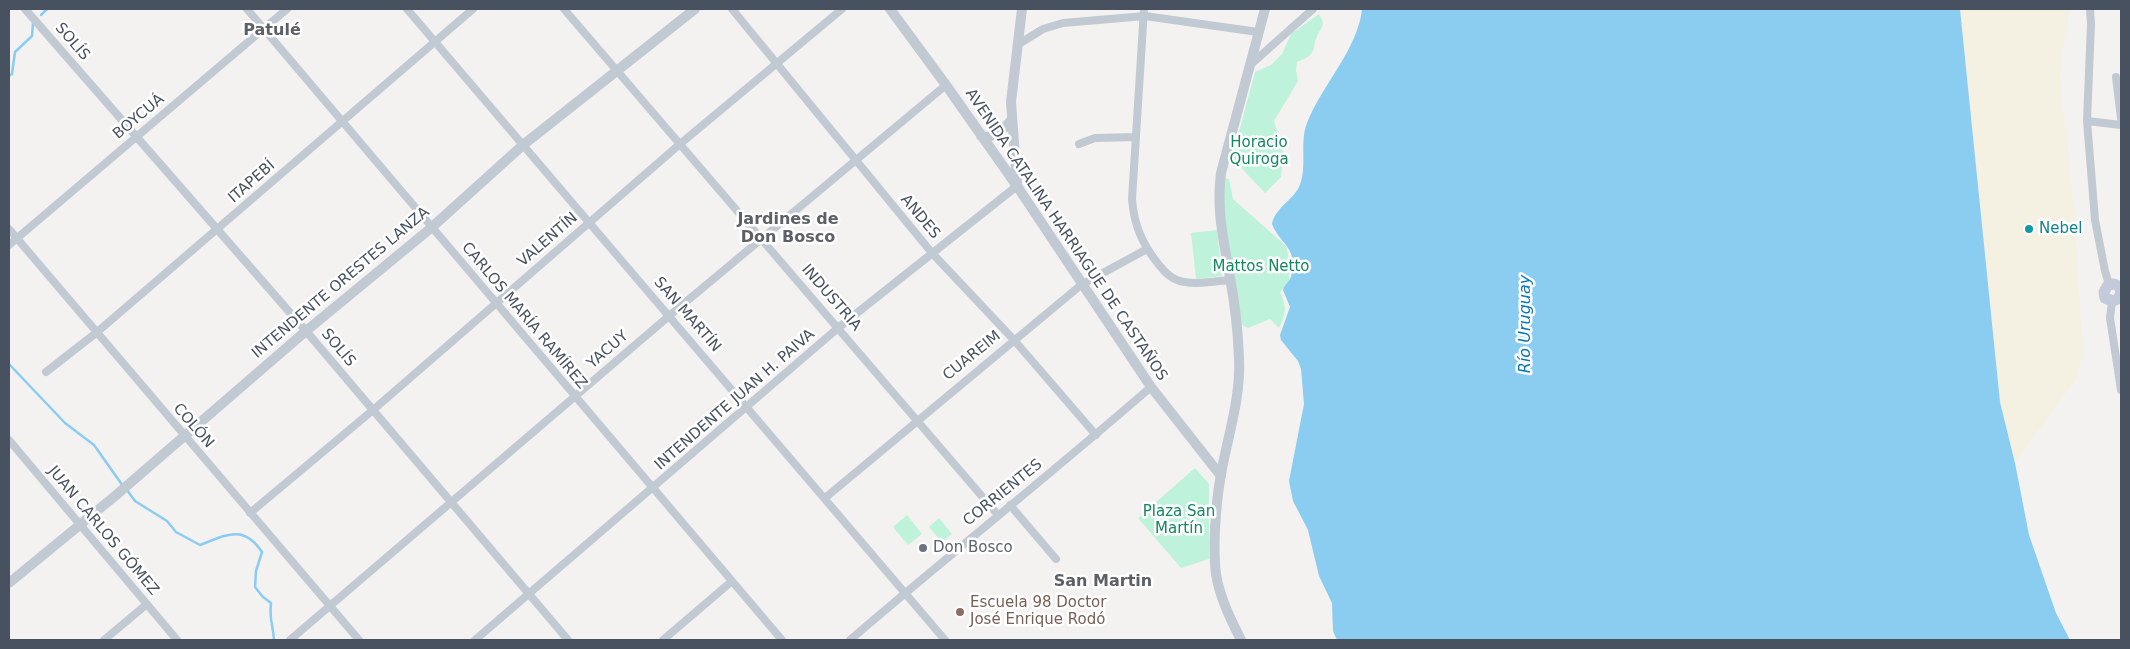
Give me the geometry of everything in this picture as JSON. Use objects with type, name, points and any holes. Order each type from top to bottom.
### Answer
[{"type":"main road","points":[[2112,301],[2107,300],[2104,295],[2104,289],[2118,287]]},
{"type":"street","name":"SOLÍS","points":[[25,9],[306,331],[568,640]]},
{"type":"street","name":"CARLOS MARÍA RAMÍREZ","points":[[247,9],[344,121],[431,228],[497,303],[782,640]]},
{"type":"street","name":"BOYCUÁ","points":[[9,245],[287,9]]},
{"type":"street","name":"SAN MARTÍN","points":[[407,9],[945,640]]},
{"type":"street","name":"ITAPEBÍ","points":[[46,372],[96,333],[473,9]]},
{"type":"street","name":"INDUSTRIA","points":[[564,9],[998,515]]},
{"type":"street","name":"ANDES","points":[[732,9],[778,62],[855,160],[932,252],[1014,340],[1096,435]]},
{"type":"street","name":"VALENTÍN","points":[[250,513],[373,410],[680,144],[842,9]]},
{"type":"street","name":"AVENIDA CATALINA HARRIAGUE DE CASTAÑOS","points":[[890,9],[1017,186],[1081,285],[1151,387],[1221,476]]},
{"type":"street","points":[[1017,186],[1011,102],[1022,9]]},
{"type":"street","points":[[1241,640],[1224,604],[1217,582],[1214,561],[1221,476],[1239,381],[1239,357],[1231,280],[1220,219],[1218,195],[1221,173],[1264,9]]},
{"type":"street","points":[[1249,66],[1313,9]]},
{"type":"street","points":[[2090,9],[2087,121],[2095,220],[2105,271],[2118,287]]},
{"type":"street","name":"INTENDENTE ORESTES LANZA","points":[[9,583],[115,496],[306,331],[431,228],[523,146],[692,10]]},
{"type":"street","points":[[1017,45],[1043,30],[1064,23],[1144,13],[1258,32]]},
{"type":"street","points":[[1144,13],[1132,199],[1133,216],[1139,234],[1147,249],[1167,274],[1177,280],[1188,282],[1231,280]]},
{"type":"street","points":[[2116,77],[2121,118]]},
{"type":"street","name":"YACUY","points":[[290,640],[761,238],[946,85]]},
{"type":"street","points":[[981,136],[986,138],[994,135],[1012,119]]},
{"type":"street","points":[[2087,121],[2121,125]]},
{"type":"street","points":[[1079,144],[1095,138],[1136,137]]},
{"type":"street","name":"INTENDENTE JUAN H. PAIVA","points":[[475,640],[530,595],[838,328],[1017,186]]},
{"type":"street","name":"COLÓN","points":[[9,229],[184,437],[359,640]]},
{"type":"street","name":"CUAREIM","points":[[825,498],[1081,285],[1147,249]]},
{"type":"street","points":[[2112,301],[2110,318],[2121,390]]},
{"type":"street","name":"CORRIENTES","points":[[850,640],[1151,387]]},
{"type":"street","name":"JUAN CARLOS GÓMEZ","points":[[9,440],[177,640]]},
{"type":"street","points":[[1010,505],[1056,559]]},
{"type":"street","points":[[663,640],[732,581]]},
{"type":"street","points":[[104,640],[147,604]]},
{"type":"green space","name":"Horacio Quiroga","points":[[1319,14],[1323,24],[1313,50],[1308,57],[1297,62],[1298,81],[1274,121],[1283,151],[1281,177],[1265,193],[1232,158],[1255,72],[1271,65],[1282,54],[1291,34]]},
{"type":"green space","name":"Mattos Netto","points":[[1224,178],[1229,179],[1233,199],[1286,246],[1289,259],[1289,281],[1280,292],[1285,310],[1279,328],[1270,319],[1248,328],[1240,324],[1223,204]]},
{"type":"green space","points":[[1217,230],[1222,276],[1196,279],[1191,233]]},
{"type":"green space","name":"Plaza San Martín","points":[[1195,468],[1209,484],[1209,559],[1181,568],[1138,518]]},
{"type":"green space","points":[[907,515],[922,534],[908,545],[893,527]]},
{"type":"green space","points":[[939,518],[952,534],[942,542],[929,527]]},
{"type":"sand","name":"Nebel","points":[[1960,9],[2070,9],[2060,78],[2074,206],[2083,355],[2076,379],[2015,463],[2000,402]]},
{"type":"water","name":"Río Uruguay","points":[[1362,9],[1960,9],[2000,402],[2015,463],[2029,535],[2056,613],[2070,640],[1337,640],[1333,631],[1332,603],[1319,576],[1308,530],[1293,501],[1289,481],[1304,404],[1301,369],[1298,361],[1281,340],[1280,335],[1290,307],[1283,290],[1291,277],[1293,259],[1288,247],[1275,231],[1272,224],[1276,213],[1299,187],[1303,171],[1304,139],[1307,123],[1321,95],[1347,53],[1359,24]]},
{"type":"waterway","points":[[41,15],[47,9]]},
{"type":"waterway","points":[[9,76],[12,74],[15,52],[32,36],[33,23]]},
{"type":"waterway","points":[[9,364],[65,423],[94,445],[123,486]]},
{"type":"waterway","points":[[127,490],[135,501],[167,521],[176,532],[200,545],[226,535],[234,534],[241,535],[255,543],[262,552],[256,571],[255,587],[271,603],[274,640]]},
{"type":"place","name":"Nebel","points":[[2029,229]]},
{"type":"place","name":"Don Bosco","points":[[923,548]]},
{"type":"place","name":"Escuela 98 Doctor José Enrique Rodó","points":[[960,612]]},
{"type":"district","name":"Patulé","points":[[272,31]]},
{"type":"district","name":"Jardines de Don Bosco","points":[[788,229]]},
{"type":"district","name":"San Martin","points":[[1103,582]]}]
